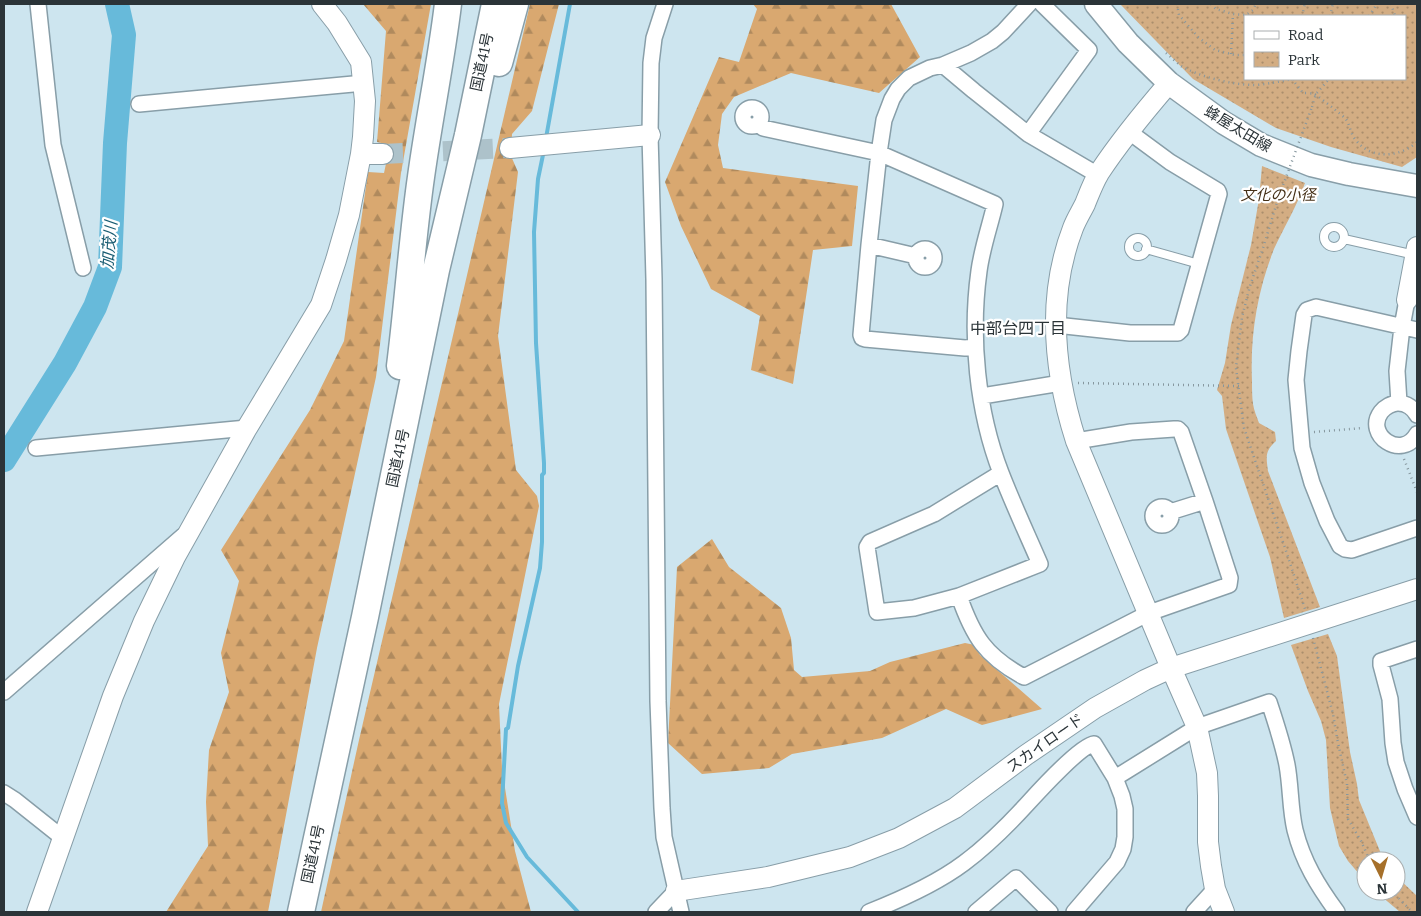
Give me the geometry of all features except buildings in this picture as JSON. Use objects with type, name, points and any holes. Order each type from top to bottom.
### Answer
[{"type":"highway","points":[[364,584],[374,504],[398,382],[421,176],[448,4]]},
{"type":"highway","name":"国道41号","points":[[293,912],[487,4]]},
{"type":"highway","name":"国道41号","points":[[300,912],[365,617],[436,270],[468,135],[494,4]]},
{"type":"highway","points":[[436,270],[453,233],[515,4]]},
{"type":"main road","name":"蜂屋太田線","points":[[1096,4],[1128,43],[1169,83],[1224,123],[1261,145],[1311,165],[1417,186]]},
{"type":"street","points":[[38,4],[53,145],[83,268]]},
{"type":"street","points":[[37,912],[113,696],[144,621],[175,556],[247,428],[321,306],[336,260],[349,215],[364,137],[364,82],[361,62],[338,23],[322,4]]},
{"type":"street","points":[[665,4],[654,38],[650,63],[659,711],[664,837],[681,912]]},
{"type":"street","points":[[975,347],[965,348],[862,338],[862,318],[879,153],[886,112],[898,89],[909,78],[971,53],[992,41],[1030,4]]},
{"type":"street","points":[[1028,134],[1089,50],[1042,4]]},
{"type":"street","points":[[943,64],[1028,134],[1098,175]]},
{"type":"street","points":[[139,104],[364,82]]},
{"type":"street","points":[[1169,83],[1128,131],[1098,175],[1073,228],[1064,257],[1058,295],[1057,350],[1061,383],[1076,441],[1197,727],[1207,773],[1208,842],[1216,889],[1224,912]]},
{"type":"street","points":[[758,124],[763,128],[879,153],[995,204],[979,269],[976,298],[975,347],[988,430],[1001,473],[1040,564],[959,596],[914,608],[877,612],[867,547],[870,542],[934,514],[1001,473]]},
{"type":"street","points":[[1056,325],[1130,333],[1178,333],[1181,330],[1219,194],[1218,191],[1170,162],[1128,131]]},
{"type":"street","points":[[510,148],[650,135]]},
{"type":"street","points":[[361,154],[383,154]]},
{"type":"street","points":[[869,245],[916,256]]},
{"type":"street","points":[[1398,403],[1397,370],[1402,327],[1417,253]]},
{"type":"street","points":[[1417,330],[1316,307],[1308,310],[1304,315],[1298,351],[1296,380],[1302,448],[1312,483],[1327,521],[1340,546],[1352,550],[1417,528]]},
{"type":"street","points":[[982,396],[1061,383]]},
{"type":"street","points":[[1417,415],[1410,407],[1398,403],[1385,408],[1380,413],[1377,426],[1382,438],[1386,442],[1398,446],[1411,442],[1417,434]]},
{"type":"street","points":[[36,448],[247,428]]},
{"type":"street","points":[[959,596],[976,636],[1007,668],[1024,677],[1149,613],[1225,587],[1230,583],[1205,501],[1181,432],[1178,429],[1131,432],[1076,441]]},
{"type":"street","points":[[1170,512],[1205,501]]},
{"type":"street","points":[[4,692],[190,530]]},
{"type":"street","name":"スカイロード","points":[[676,891],[768,877],[850,857],[898,838],[955,808],[1026,754],[1095,708],[1145,680],[1171,668],[1417,589]]},
{"type":"street","points":[[1417,649],[1382,661],[1381,665],[1390,699],[1396,762],[1417,817]]},
{"type":"street","points":[[1115,778],[1197,727],[1269,702],[1287,765],[1295,830],[1306,862],[1316,883],[1337,912]]},
{"type":"street","points":[[875,911],[925,887],[964,864],[1010,823],[1047,783],[1089,744],[1094,744],[1115,778],[1122,796],[1126,824],[1123,849],[1117,862],[1074,912]]},
{"type":"street","points":[[4,793],[64,839]]},
{"type":"street","points":[[976,912],[1016,878],[1050,912]]},
{"type":"street","points":[[1194,912],[1216,889]]},
{"type":"street","points":[[656,912],[676,891]]},
{"type":"lane","points":[[1344,239],[1417,253]]},
{"type":"lane","points":[[1146,248],[1199,264]]},
{"type":"path","points":[[1177,4],[1179,15],[1198,37],[1215,50],[1244,55]]},
{"type":"path","points":[[1211,4],[1216,9],[1232,14],[1246,15],[1254,10],[1256,4]]},
{"type":"path","points":[[1370,15],[1377,4]]},
{"type":"path","points":[[1230,54],[1232,14]]},
{"type":"path","points":[[1166,53],[1180,65],[1195,73],[1214,79],[1253,85],[1288,80]]},
{"type":"path","points":[[1266,84],[1268,80]]},
{"type":"path","points":[[1294,80],[1302,93],[1316,94],[1345,118],[1355,140],[1368,151],[1382,155],[1396,154],[1412,147],[1417,142]]},
{"type":"path","points":[[1328,80],[1316,94],[1278,199],[1250,286],[1242,318],[1236,368],[1244,428],[1310,624],[1348,784],[1348,819],[1366,851]]},
{"type":"path","points":[[1061,383],[1239,386]]},
{"type":"path","points":[[1300,434],[1377,426]]},
{"type":"path","points":[[1398,446],[1417,492]]},
{"type":"path","points":[[1402,901],[1412,912]]},
{"type":"green space","points":[[363,4],[431,4],[401,173],[376,377],[317,648],[268,912],[166,912],[208,846],[206,802],[209,750],[229,692],[221,653],[239,581],[221,550],[310,410],[344,341],[368,172],[384,173],[390,145],[377,142],[386,31]]},
{"type":"green space","points":[[530,4],[559,4],[532,111],[512,134],[511,156],[518,172],[498,336],[516,470],[537,496],[539,506],[499,704],[502,769],[515,851],[531,912],[321,912],[359,740]]},
{"type":"green space","points":[[753,4],[891,4],[920,57],[879,93],[791,73],[734,97],[722,114],[718,145],[723,168],[858,186],[852,246],[813,250],[793,384],[751,370],[760,316],[711,289],[681,226],[665,182],[719,57],[739,62],[757,9]]},
{"type":"green space","points":[[1120,4],[1417,4],[1417,157],[1402,167],[1331,147],[1276,128],[1193,79]]},
{"type":"green space","name":"文化の小径","points":[[1262,166],[1305,183],[1268,265],[1259,298],[1252,347],[1254,409],[1259,423],[1275,432],[1276,441],[1267,454],[1268,471],[1320,607],[1284,618],[1270,557],[1226,429],[1222,396],[1217,390],[1225,363],[1231,325],[1251,245],[1259,199]]},
{"type":"green space","points":[[712,539],[729,567],[781,608],[791,638],[794,670],[802,677],[870,671],[890,662],[965,643],[975,645],[980,655],[1042,709],[982,725],[946,709],[882,738],[792,754],[769,768],[702,774],[668,743],[677,567]]},
{"type":"green space","points":[[1328,634],[1337,656],[1350,752],[1359,800],[1380,851],[1356,851],[1356,870],[1339,846],[1330,808],[1326,740],[1321,721],[1291,645]]},
{"type":"green space","points":[[1406,886],[1417,896],[1417,912],[1400,912],[1387,901],[1406,901]]},
{"type":"waterway","name":"加茂川","points":[[4,460],[65,363],[95,307],[110,267],[115,143],[124,35],[117,4]]},
{"type":"waterway","points":[[546,138],[570,4]]},
{"type":"waterway","points":[[544,150],[538,179],[534,232],[536,343],[544,463],[544,473],[542,475],[542,542],[540,568],[518,666],[508,728],[506,729],[502,803],[506,823],[527,857],[578,912]]},
{"type":"tunnel","points":[[383,154],[510,148]]},
{"type":"district","name":"中部台四丁目","points":[[1018,328]]}]
